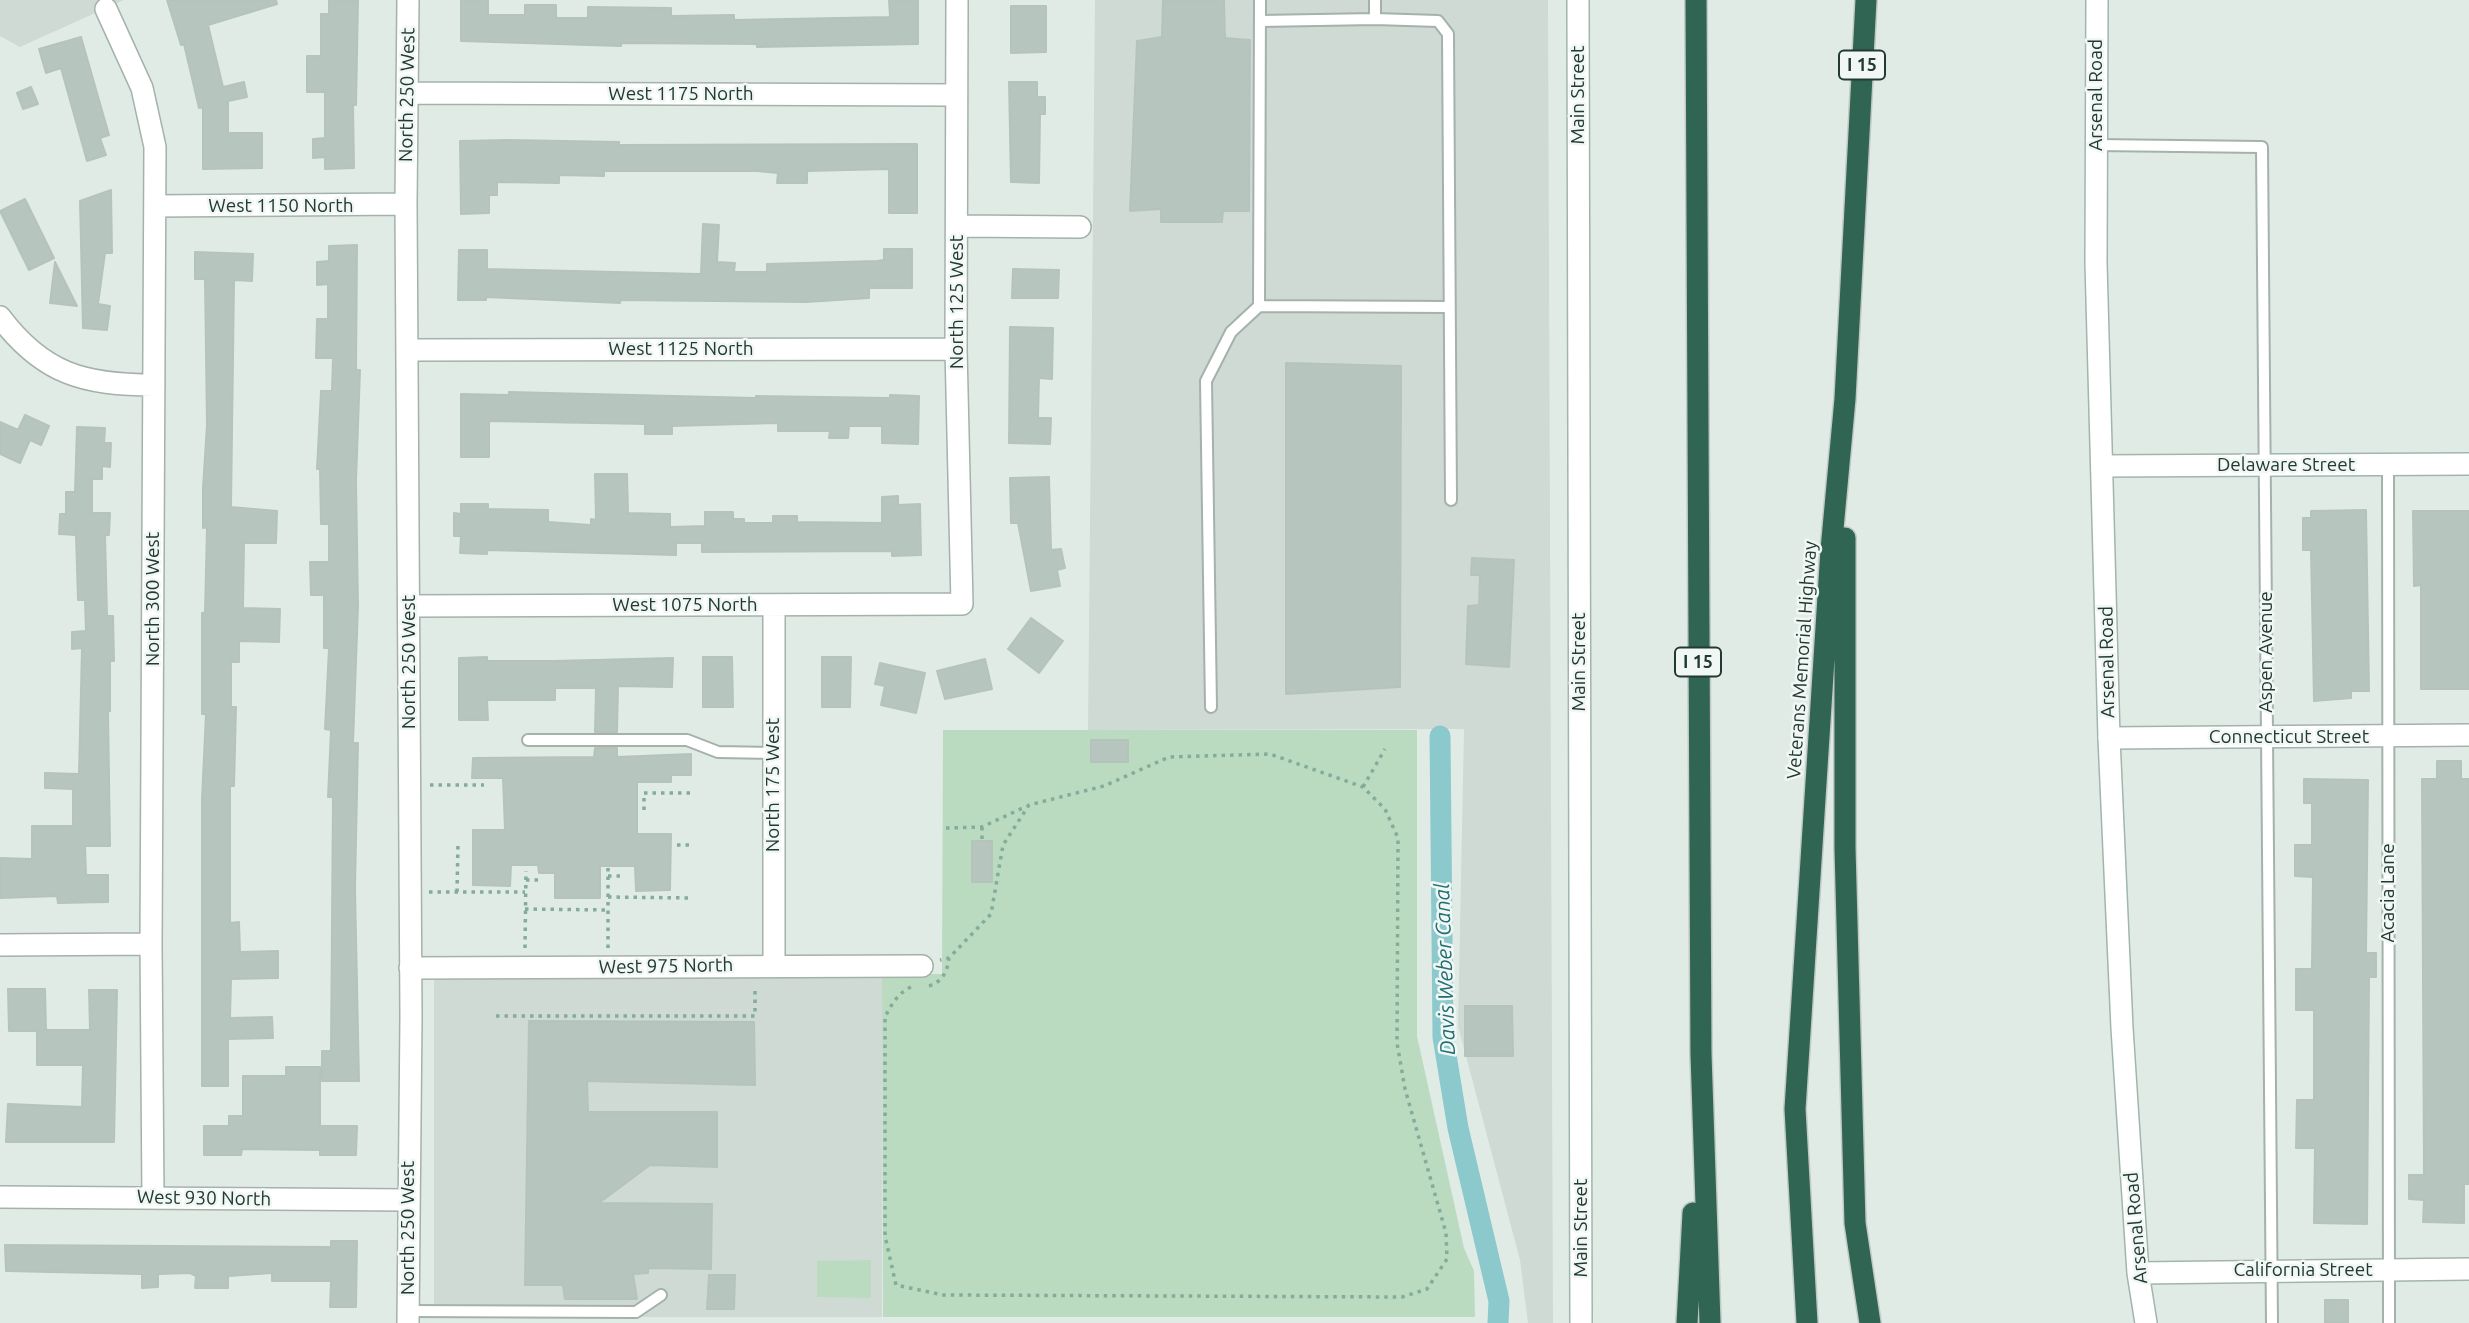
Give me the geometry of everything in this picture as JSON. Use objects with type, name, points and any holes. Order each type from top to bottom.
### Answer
[{"type":"highway","name":"I 15","points":[[1696,0],[1701,1054],[1710,1323]]},
{"type":"highway","name":"Veterans Memorial Highway","points":[[1807,1323],[1795,1109],[1831,550],[1845,399],[1866,0]]},
{"type":"highway","points":[[1845,399],[1845,848],[1855,1223],[1870,1323]]},
{"type":"highway","points":[[1687,1323],[1701,1054]]},
{"type":"street","name":"North 250 West","points":[[408,0],[408,1317]]},
{"type":"street","name":"North 125 West","points":[[957,0],[956,349],[962,604]]},
{"type":"street","name":"Main Street","points":[[1578,0],[1581,1323]]},
{"type":"street","name":"Arsenal Road","points":[[2096,0],[2096,145],[2109,738],[2122,1028],[2138,1273],[2146,1323]]},
{"type":"street","name":"North 300 West","points":[[106,9],[142,88],[155,147],[151,944],[153,1198]]},
{"type":"street","name":"West 1175 North","points":[[407,93],[956,95]]},
{"type":"street","name":"West 1150 North","points":[[155,206],[406,204]]},
{"type":"street","points":[[957,226],[1080,227]]},
{"type":"street","points":[[0,317],[22,346],[58,369],[103,383],[154,385]]},
{"type":"street","name":"West 1125 North","points":[[407,350],[956,349]]},
{"type":"street","name":"Delaware Street","points":[[2102,466],[2469,464]]},
{"type":"street","name":"West 1075 North","points":[[409,606],[962,604]]},
{"type":"street","name":"North 175 West","points":[[774,605],[774,965]]},
{"type":"street","name":"Connecticut Street","points":[[2109,738],[2469,735]]},
{"type":"street","points":[[0,945],[151,944]]},
{"type":"street","name":"West 975 North","points":[[410,968],[922,966]]},
{"type":"street","name":"West 930 North","points":[[0,1197],[408,1199]]},
{"type":"street","name":"California Street","points":[[2138,1273],[2469,1269]]},
{"type":"lane","points":[[1259,306],[1261,0]]},
{"type":"lane","points":[[1375,0],[1375,19]]},
{"type":"lane","points":[[1260,21],[1437,21],[1448,33],[1451,500]]},
{"type":"lane","name":"Aspen Avenue","points":[[2096,145],[2262,147],[2272,1323]]},
{"type":"lane","points":[[1211,708],[1206,381],[1231,332],[1259,306],[1448,307]]},
{"type":"lane","name":"Acacia Lane","points":[[2388,464],[2389,1323]]},
{"type":"lane","points":[[528,740],[687,740],[718,752],[773,753]]},
{"type":"lane","points":[[408,1317],[488,1312],[636,1312],[661,1295]]},
{"type":"path","points":[[1363,787],[1384,749]]},
{"type":"path","points":[[913,987],[904,990],[885,1017],[885,1236],[896,1284],[943,1296],[1402,1297],[1427,1289],[1447,1259],[1446,1233],[1405,1089],[1397,1042],[1398,838],[1385,809],[1363,787],[1270,754],[1169,757],[1104,786],[1029,805],[982,827],[946,828]]},
{"type":"path","points":[[429,785],[484,785]]},
{"type":"path","points":[[644,810],[644,793],[690,793]]},
{"type":"path","points":[[922,966],[949,958],[991,914],[1003,845],[1029,805]]},
{"type":"path","points":[[982,827],[982,841]]},
{"type":"path","points":[[457,892],[458,844]]},
{"type":"path","points":[[677,845],[689,845]]},
{"type":"path","points":[[608,868],[608,951]]},
{"type":"path","points":[[525,950],[526,871]]},
{"type":"path","points":[[608,876],[622,876]]},
{"type":"path","points":[[526,880],[540,880]]},
{"type":"path","points":[[429,892],[525,892]]},
{"type":"path","points":[[608,897],[691,898]]},
{"type":"path","points":[[525,909],[608,910]]},
{"type":"path","points":[[925,988],[937,983],[947,971],[949,958]]},
{"type":"path","points":[[496,1016],[755,1016],[755,988]]},
{"type":"shaded area","points":[[0,0],[124,0],[20,47],[0,36]]},
{"type":"shaded area","points":[[1095,0],[1548,0],[1553,1323],[1528,1323],[1520,1260],[1458,1026],[1464,729],[1088,730]]},
{"type":"shaded area","points":[[882,974],[882,1317],[434,1317],[434,976]]},
{"type":"green space","points":[[943,730],[1417,730],[1417,1036],[1464,1248],[1474,1271],[1475,1317],[883,1317],[882,974],[942,974]]},
{"type":"green space","points":[[871,1260],[871,1298],[817,1297],[817,1261]]},
{"type":"building","points":[[167,0],[276,0],[277,4],[208,25],[223,87],[244,82],[247,97],[228,101],[228,133],[262,133],[262,168],[203,169],[203,107],[199,108],[184,44],[181,45]]},
{"type":"building","points":[[329,0],[358,0],[356,105],[353,105],[354,168],[325,169],[325,157],[313,158],[313,139],[325,138],[325,92],[307,92],[307,56],[321,56],[321,14],[329,14]]},
{"type":"building","points":[[461,0],[488,0],[488,15],[525,15],[525,5],[556,5],[556,18],[588,18],[588,7],[671,8],[671,16],[734,15],[734,20],[890,17],[889,0],[918,0],[918,44],[757,47],[757,44],[621,43],[621,46],[461,41]]},
{"type":"building","points":[[1163,0],[1224,0],[1225,38],[1250,40],[1249,211],[1223,211],[1222,222],[1161,222],[1161,209],[1130,211],[1137,41],[1162,37]]},
{"type":"building","points":[[1011,6],[1046,6],[1046,52],[1011,53]]},
{"type":"building","points":[[81,37],[109,135],[100,138],[106,155],[87,161],[61,68],[46,73],[39,49]]},
{"type":"building","points":[[1009,82],[1037,82],[1037,97],[1045,97],[1045,114],[1040,114],[1039,183],[1011,182]]},
{"type":"building","points":[[31,87],[38,104],[23,109],[17,93]]},
{"type":"building","points":[[460,141],[619,142],[619,145],[917,144],[917,213],[889,213],[889,169],[807,171],[807,183],[777,183],[778,173],[757,171],[604,171],[604,176],[559,175],[559,183],[497,182],[497,195],[489,195],[489,213],[461,214]]},
{"type":"building","points":[[111,190],[112,253],[105,253],[98,304],[110,306],[107,330],[83,328],[80,201]]},
{"type":"building","points":[[25,199],[54,258],[29,270],[0,211]]},
{"type":"building","points":[[703,224],[719,225],[717,262],[735,263],[734,272],[767,272],[767,264],[877,261],[884,260],[884,249],[912,249],[912,288],[869,288],[869,298],[806,302],[620,300],[620,303],[486,297],[486,300],[458,300],[459,250],[487,250],[487,269],[701,274]]},
{"type":"building","points":[[357,245],[356,370],[360,370],[356,481],[358,606],[353,743],[358,743],[355,888],[359,1081],[322,1081],[322,1051],[331,1051],[333,797],[328,797],[331,730],[325,729],[329,648],[324,648],[324,595],[311,595],[310,562],[329,562],[329,524],[321,524],[320,469],[317,469],[321,391],[332,391],[333,358],[316,358],[317,319],[328,319],[328,284],[317,285],[317,262],[329,261],[329,246]]},
{"type":"building","points":[[195,252],[253,254],[252,281],[234,280],[231,507],[277,511],[276,543],[244,543],[243,608],[280,609],[279,642],[239,641],[239,662],[231,662],[231,707],[236,707],[234,786],[230,786],[230,923],[239,922],[240,952],[278,951],[278,978],[231,979],[230,1018],[272,1017],[273,1038],[228,1039],[228,1086],[202,1086],[202,799],[206,714],[202,714],[202,613],[205,613],[207,527],[203,528],[203,488],[207,425],[205,279],[195,279]]},
{"type":"building","points":[[55,262],[77,306],[50,303]]},
{"type":"building","points":[[1013,269],[1059,270],[1058,298],[1012,298]]},
{"type":"building","points":[[1010,327],[1053,328],[1052,379],[1039,378],[1038,418],[1051,418],[1050,444],[1009,443]]},
{"type":"building","points":[[1286,363],[1401,366],[1400,687],[1286,694]]},
{"type":"building","points":[[509,392],[756,398],[919,396],[918,444],[882,443],[882,426],[849,426],[848,438],[829,438],[830,431],[778,431],[778,423],[672,426],[672,434],[645,434],[645,424],[489,421],[489,457],[461,457],[461,394],[509,395]]},
{"type":"building","points":[[25,415],[49,426],[41,445],[30,440],[20,463],[0,454],[0,422],[18,430]]},
{"type":"building","points":[[77,427],[105,428],[104,443],[111,443],[110,467],[102,466],[102,479],[92,479],[92,513],[110,513],[109,535],[105,535],[107,616],[113,616],[114,661],[110,661],[108,711],[110,846],[85,846],[86,875],[108,875],[108,902],[58,903],[57,896],[0,898],[0,858],[32,859],[32,826],[73,826],[73,789],[45,788],[45,773],[79,774],[82,648],[72,649],[72,632],[86,631],[85,600],[78,600],[76,535],[59,534],[60,514],[66,514],[66,492],[75,492]]},
{"type":"building","points":[[595,474],[627,474],[628,513],[670,514],[670,527],[705,526],[705,512],[733,512],[733,519],[744,519],[744,523],[773,523],[773,516],[797,516],[797,522],[882,523],[882,497],[898,496],[898,505],[920,504],[921,555],[892,556],[892,551],[702,552],[702,543],[676,543],[676,555],[487,550],[487,554],[460,553],[461,536],[454,536],[454,513],[461,514],[461,504],[488,504],[488,509],[548,510],[548,522],[591,525],[591,519],[596,520]]},
{"type":"building","points":[[1049,477],[1051,550],[1061,549],[1065,568],[1057,570],[1060,586],[1031,591],[1018,523],[1011,523],[1010,478]]},
{"type":"building","points":[[2366,510],[2369,691],[2351,691],[2351,698],[2314,701],[2311,550],[2303,550],[2303,518],[2311,518],[2311,511]]},
{"type":"building","points":[[2413,511],[2469,511],[2469,689],[2421,689],[2421,585],[2414,586]]},
{"type":"building","points":[[1472,558],[1514,560],[1509,667],[1466,664],[1468,606],[1479,605],[1480,575],[1471,575]]},
{"type":"building","points":[[1031,618],[1063,641],[1039,673],[1008,649]]},
{"type":"building","points":[[487,657],[487,661],[673,658],[672,687],[618,686],[617,732],[595,732],[596,688],[555,688],[555,700],[487,700],[488,720],[459,720],[459,658]]},
{"type":"building","points":[[703,657],[732,657],[733,707],[703,707]]},
{"type":"building","points":[[822,657],[851,657],[850,707],[822,707]]},
{"type":"building","points":[[985,659],[992,689],[945,699],[937,671]]},
{"type":"building","points":[[880,663],[925,673],[916,713],[881,705],[885,686],[875,684]]},
{"type":"building","points":[[1091,740],[1128,740],[1128,762],[1091,762]]},
{"type":"building","points":[[595,748],[617,748],[617,757],[691,754],[691,775],[671,775],[671,782],[637,782],[637,834],[671,834],[670,890],[636,891],[635,866],[600,866],[600,898],[555,898],[555,873],[539,873],[538,865],[511,865],[510,886],[473,885],[473,830],[505,830],[503,778],[472,778],[473,758],[594,757]]},
{"type":"building","points":[[2437,761],[2461,761],[2461,779],[2469,779],[2469,1184],[2464,1184],[2464,1223],[2423,1222],[2424,1200],[2409,1199],[2409,1175],[2424,1175],[2422,779],[2437,779]]},
{"type":"building","points":[[2304,779],[2368,780],[2366,953],[2376,953],[2376,977],[2369,977],[2367,1224],[2314,1223],[2315,1148],[2296,1148],[2297,1100],[2314,1100],[2314,1010],[2296,1010],[2296,969],[2312,969],[2313,877],[2295,876],[2295,845],[2312,845],[2312,803],[2304,803]]},
{"type":"building","points":[[972,841],[992,841],[992,882],[972,882]]},
{"type":"building","points":[[8,989],[45,989],[46,1030],[90,1030],[89,990],[117,990],[114,1142],[6,1142],[8,1104],[82,1107],[83,1065],[37,1065],[37,1031],[9,1031]]},
{"type":"building","points":[[1465,1006],[1512,1006],[1513,1056],[1465,1056]]},
{"type":"building","points":[[529,1021],[754,1022],[755,1085],[587,1081],[588,1112],[717,1112],[717,1167],[650,1165],[599,1203],[712,1204],[711,1269],[648,1268],[648,1273],[633,1274],[637,1299],[565,1299],[563,1285],[525,1285]]},
{"type":"building","points":[[286,1067],[320,1067],[320,1126],[357,1126],[356,1155],[320,1155],[320,1150],[242,1149],[241,1155],[204,1155],[204,1126],[229,1126],[229,1116],[243,1116],[243,1076],[286,1076]]},
{"type":"building","points":[[331,1241],[357,1241],[356,1307],[330,1307],[331,1281],[272,1281],[272,1273],[228,1276],[228,1288],[195,1288],[196,1276],[190,1273],[158,1274],[158,1287],[142,1288],[142,1274],[6,1271],[5,1245],[331,1247]]},
{"type":"building","points":[[709,1275],[735,1275],[734,1309],[707,1309]]},
{"type":"building","points":[[2325,1300],[2348,1300],[2348,1323],[2325,1323]]},
{"type":"waterway","name":"Davis Weber Canal","points":[[1440,736],[1443,1037],[1458,1128],[1499,1301],[1498,1323]]}]
